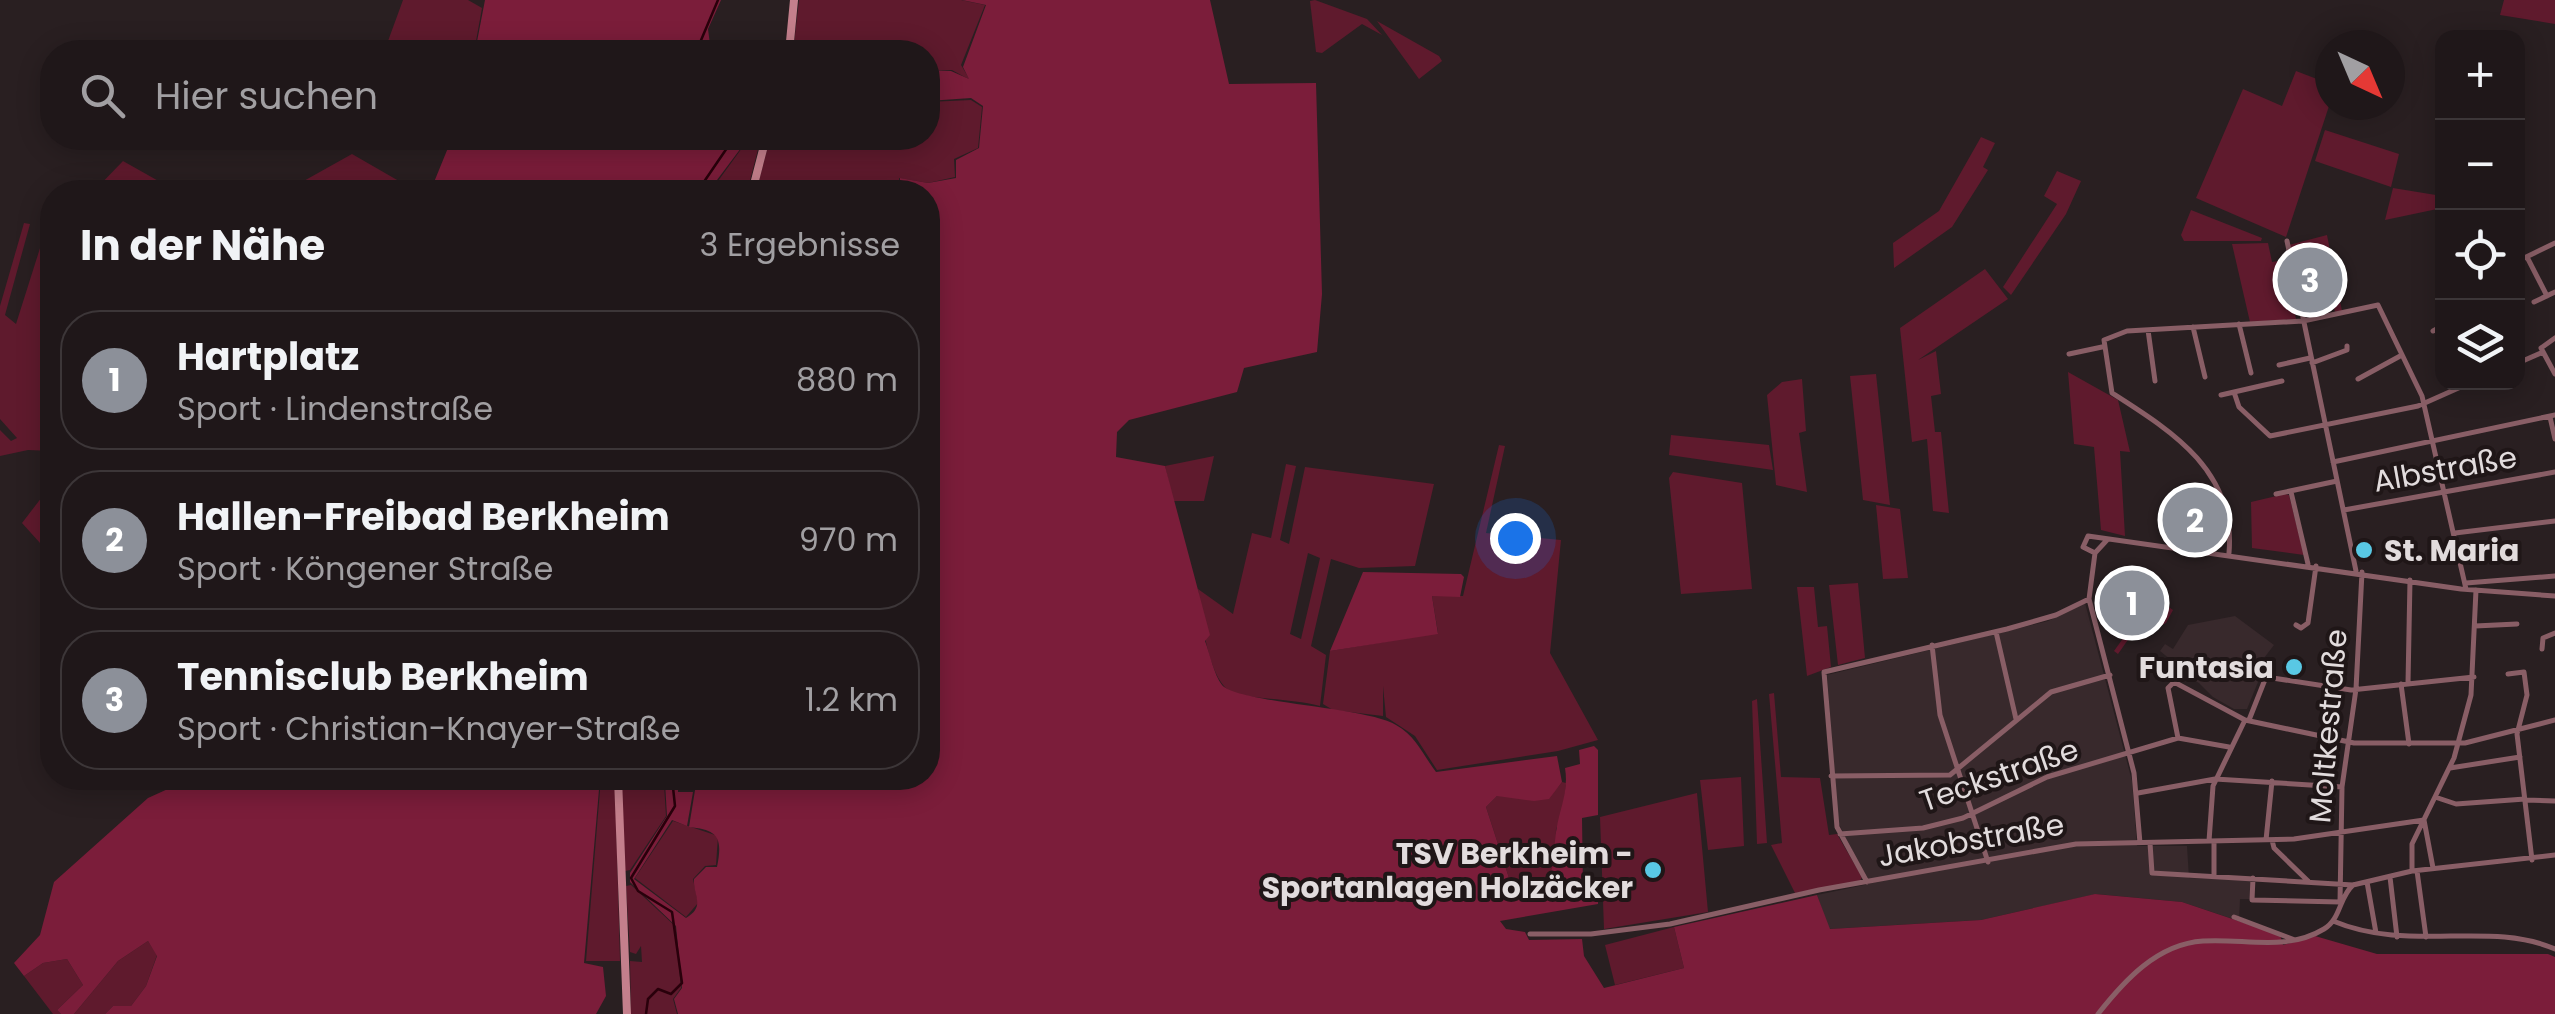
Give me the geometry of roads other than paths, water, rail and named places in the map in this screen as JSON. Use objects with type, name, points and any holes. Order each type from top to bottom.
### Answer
[{"type":"main road","points":[[789,40],[794,0]]},
{"type":"main road","points":[[755,180],[763,150]]},
{"type":"main road","points":[[618,790],[626,1014]]},
{"type":"street","name":"Moltkestraße","points":[[2287,241],[2359,572],[2356,689],[2342,787],[2340,902]]},
{"type":"street","points":[[2547,296],[2527,257],[2555,243]]},
{"type":"street","points":[[2534,302],[2555,292]]},
{"type":"street","points":[[2228,554],[2231,518],[2204,469],[2174,433],[2112,393],[2102,347],[2106,337],[2148,330],[2303,321],[2378,305],[2424,404],[2466,586]]},
{"type":"street","points":[[2239,324],[2251,372]]},
{"type":"street","points":[[2193,327],[2205,377]]},
{"type":"street","points":[[2148,330],[2155,381]]},
{"type":"street","points":[[2525,359],[2555,338]]},
{"type":"street","points":[[2280,365],[2347,350],[2348,346]]},
{"type":"street","points":[[2069,354],[2102,347]]},
{"type":"street","points":[[2542,349],[2555,374]]},
{"type":"street","points":[[2358,379],[2402,355]]},
{"type":"street","points":[[2221,396],[2282,380]]},
{"type":"street","points":[[2234,392],[2238,405],[2268,436],[2424,404],[2455,390]]},
{"type":"street","points":[[2333,462],[2552,416],[2555,440]]},
{"type":"street","name":"Albstraße","points":[[2344,510],[2555,472]]},
{"type":"street","points":[[2276,494],[2338,481]]},
{"type":"street","points":[[2290,492],[2308,564]]},
{"type":"street","points":[[2455,534],[2555,520]]},
{"type":"street","points":[[2095,553],[2083,547],[2085,538],[2466,586],[2555,576]]},
{"type":"street","points":[[2110,540],[2095,553],[2089,598],[2138,793],[2140,843]]},
{"type":"street","points":[[2296,625],[2301,628],[2308,623],[2316,566]]},
{"type":"street","points":[[2409,744],[2404,684],[2410,580]]},
{"type":"street","points":[[2466,586],[2555,596]]},
{"type":"street","points":[[2426,938],[2412,844],[2450,768],[2458,743],[2474,678],[2476,590]]},
{"type":"street","points":[[1867,882],[1840,834],[1831,776],[1824,672],[1996,632],[2056,615],[2089,598]]},
{"type":"street","points":[[2476,626],[2517,624]]},
{"type":"street","points":[[1996,632],[2016,718]]},
{"type":"street","points":[[2542,649],[2543,638],[2555,633]]},
{"type":"street","points":[[1932,645],[1940,715],[1988,862]]},
{"type":"street","points":[[2508,674],[2524,672],[2528,695],[2518,729],[2532,860]]},
{"type":"street","points":[[1831,776],[1936,777],[1958,770],[2016,718],[2064,685],[2110,675]]},
{"type":"street","points":[[2214,876],[2215,780],[2229,746],[2247,720],[2262,680],[2356,689],[2474,678]]},
{"type":"street","points":[[2178,738],[2168,689],[2172,682],[2247,720],[2348,743],[2458,743],[2555,720]]},
{"type":"street","name":"Teckstraße","points":[[1840,834],[1935,826],[1972,814],[2050,776],[2178,738],[2229,746]]},
{"type":"street","points":[[2450,768],[2520,757]]},
{"type":"street","points":[[2138,793],[2215,780],[2342,787]]},
{"type":"street","points":[[2272,781],[2269,840],[2308,881]]},
{"type":"street","points":[[2436,796],[2454,804],[2555,800]]},
{"type":"street","points":[[2424,820],[2433,868]]},
{"type":"street","name":"Jakobstraße","points":[[1530,934],[1591,934],[1658,926],[2076,844],[2269,840],[2341,834],[2424,820]]},
{"type":"street","points":[[2150,843],[2151,873],[2353,885],[2433,868],[2555,855]]},
{"type":"street","points":[[2390,877],[2396,937]]},
{"type":"street","points":[[2253,878],[2252,900],[2340,902]]},
{"type":"street","points":[[2367,882],[2376,934]]},
{"type":"street","points":[[2334,921],[2340,902],[2353,885]]},
{"type":"street","points":[[2234,918],[2295,940]]},
{"type":"street","points":[[2098,1014],[2141,966],[2188,944],[2295,940],[2334,921],[2396,937],[2503,938],[2555,948]]},
{"type":"waterway","points":[[701,40],[718,0]]},
{"type":"waterway","points":[[705,180],[726,150]]},
{"type":"waterway","points":[[646,1014],[648,999],[658,989],[671,994],[682,983],[672,912],[638,891],[631,878],[675,806],[673,790]]},
{"type":"place","name":"Tennisclub Berkheim","points":[[2310,280]]},
{"type":"place","name":"Hallen-Freibad Berkheim","points":[[2195,520]]},
{"type":"place","name":"St. Maria","points":[[2364,550]]},
{"type":"place","name":"Hartplatz","points":[[2132,603]]},
{"type":"place","name":"Funtasia","points":[[2294,667]]},
{"type":"place","name":"TSV Berkheim - Sportanlagen Holzäcker","points":[[1653,870]]}]
